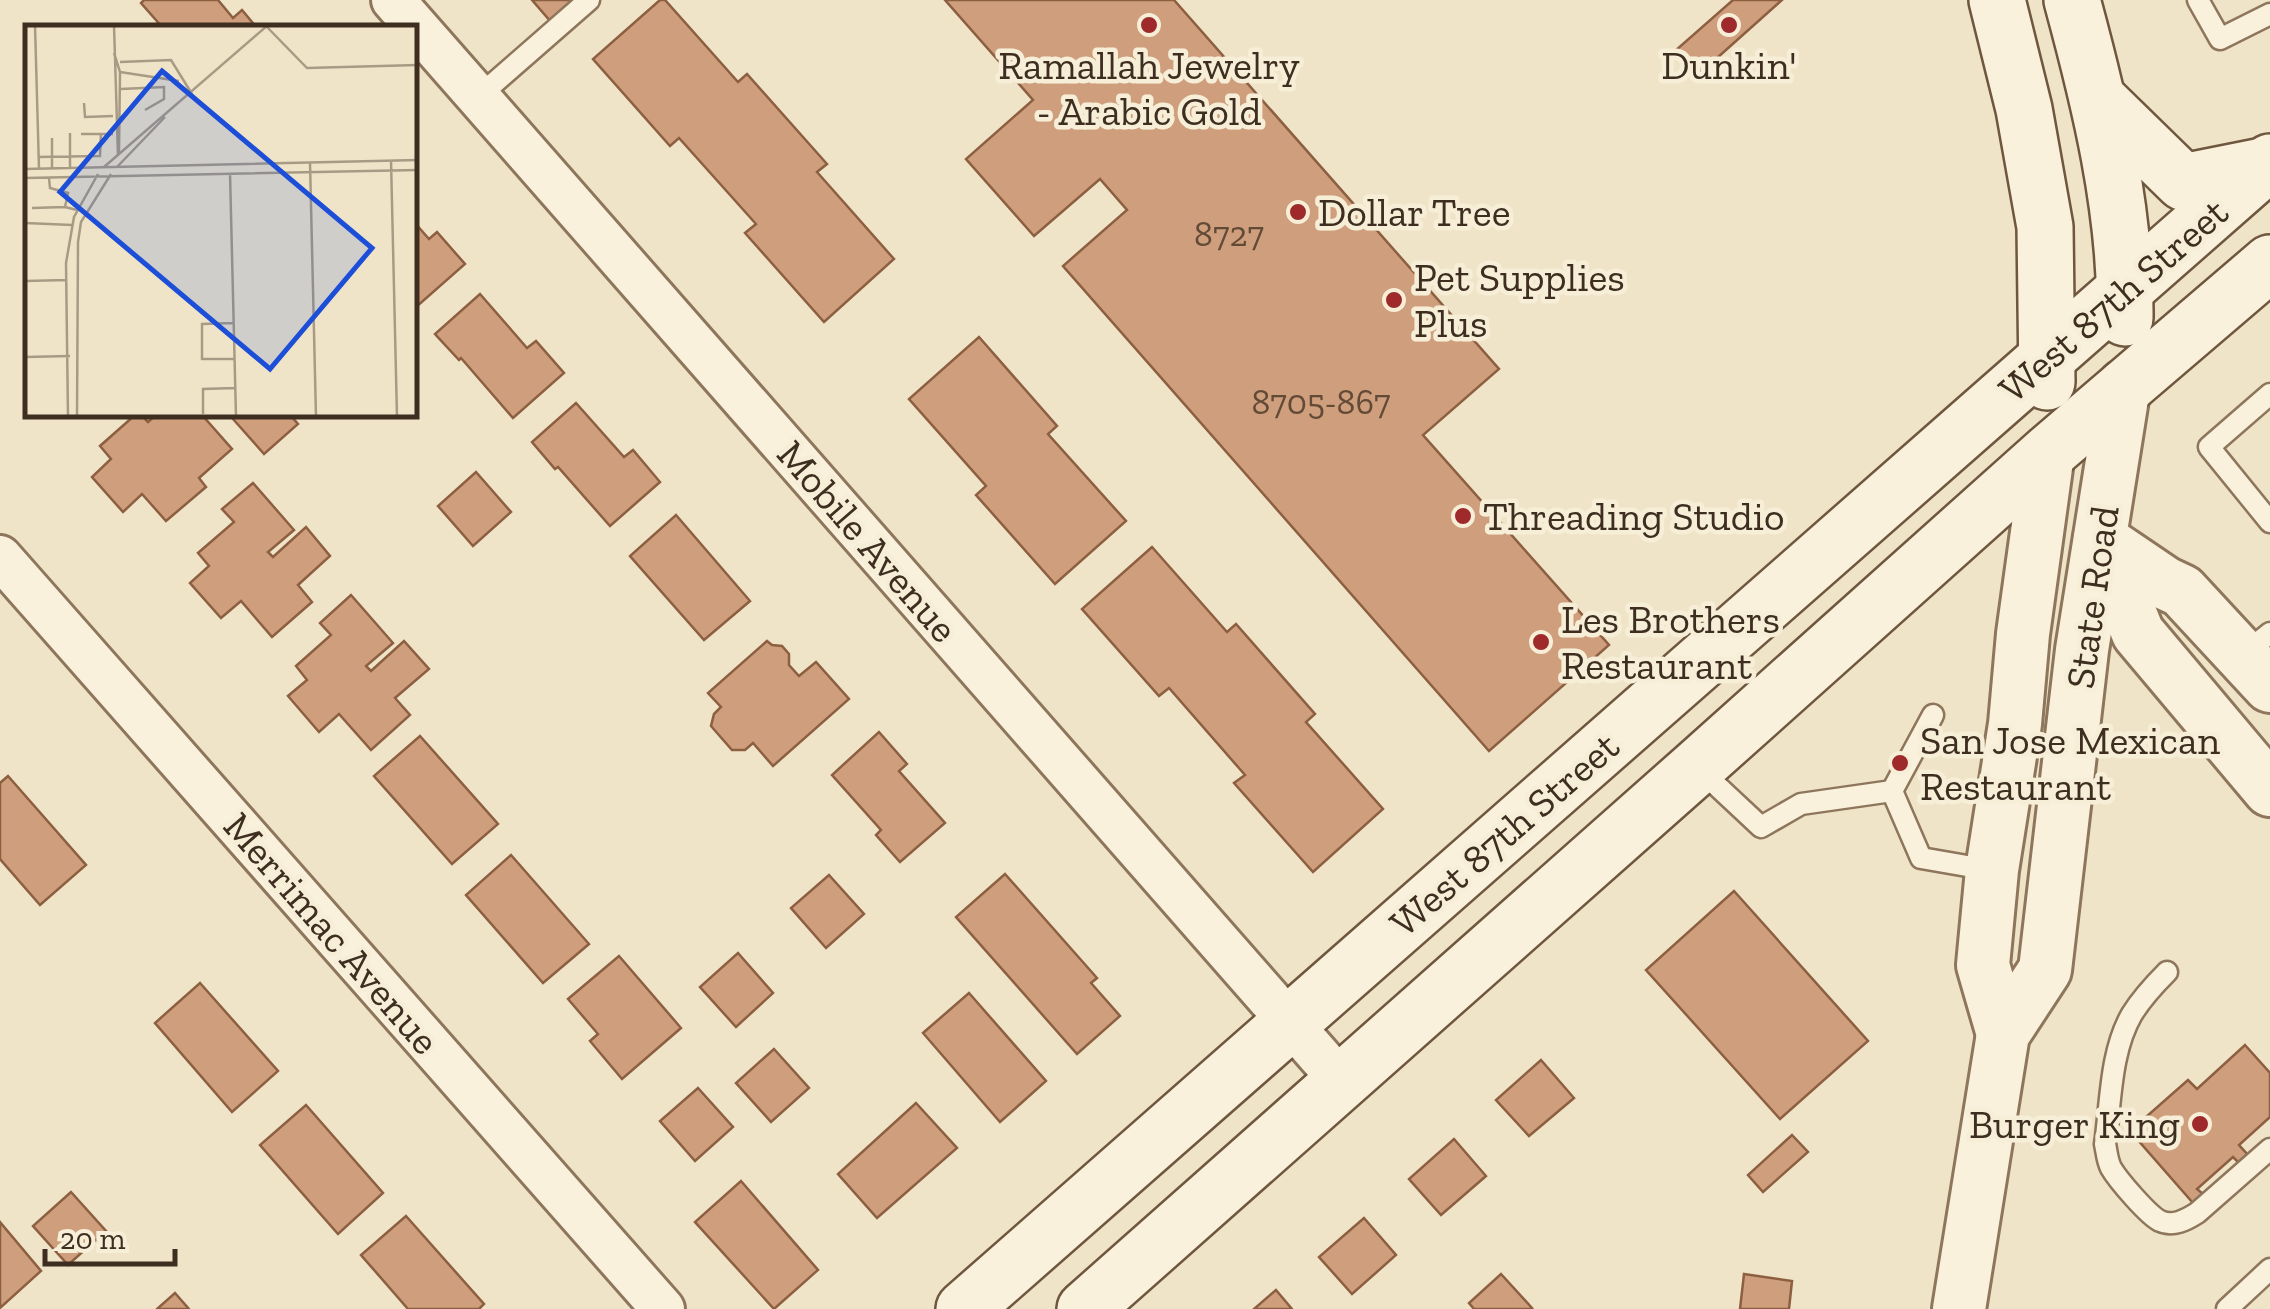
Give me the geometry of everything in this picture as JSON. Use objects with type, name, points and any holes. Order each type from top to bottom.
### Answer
[{"type":"main road","points":[[1997,0],[2024,109],[2045,227],[2048,452]]},
{"type":"main road","points":[[2072,0],[2100,101],[2120,228],[2125,290],[2124,386]]},
{"type":"main road","points":[[2100,101],[2183,182],[2268,164]]},
{"type":"main road","name":"West 87th Street","points":[[964,1309],[2268,164]]},
{"type":"main road","name":"West 87th Street","points":[[1085,1309],[2048,452],[2260,278]]},
{"type":"street","name":"Mobile Avenue","points":[[392,0],[414,25]]},
{"type":"street","name":"Mobile Avenue","points":[[418,29],[1342,1082]]},
{"type":"street","name":"State Road","points":[[1959,1309],[2003,1034],[2045,970],[2082,650],[2124,386]]},
{"type":"street","name":"State Road","points":[[2003,1034],[1983,965],[1992,870],[2015,724],[2048,452]]},
{"type":"street","points":[[2048,452],[2100,539],[2138,632],[2270,790]]},
{"type":"street","points":[[2100,539],[2182,591],[2261,658]]},
{"type":"street","name":"Merrimac Avenue","points":[[0,557],[664,1309]]},
{"type":"lane","points":[[478,97],[589,0]]},
{"type":"lane","points":[[2198,0],[2220,39],[2270,14]]},
{"type":"lane","points":[[2270,394],[2209,447],[2270,522]]},
{"type":"lane","points":[[1892,791],[1933,716]]},
{"type":"lane","points":[[1697,767],[1761,826],[1800,804],[1892,791]]},
{"type":"lane","points":[[1892,791],[1921,858],[1992,870]]},
{"type":"lane","points":[[2167,972],[2131,1017],[2117,1053],[2106,1144],[2113,1171],[2151,1214],[2174,1224],[2198,1213],[2270,1149]]},
{"type":"lane","points":[[2227,1309],[2270,1269]]},
{"type":"building","points":[[218,0],[233,18],[242,10],[254,25],[160,25],[141,3]]},
{"type":"building","points":[[532,0],[576,0],[551,22]]},
{"type":"building","points":[[660,0],[665,0],[738,82],[747,74],[827,164],[817,172],[894,259],[824,322],[745,233],[756,224],[679,138],[670,146],[593,59]]},
{"type":"building","points":[[945,0],[1174,0],[1499,369],[1423,435],[1609,645],[1489,751],[1063,266],[1127,210],[1100,179],[1034,236],[966,159],[1033,100]]},
{"type":"building","name":"Dunkin'","points":[[1733,0],[1782,0],[1698,75],[1676,50]]},
{"type":"building","points":[[418,226],[429,239],[437,232],[465,264],[418,305]]},
{"type":"building","points":[[480,294],[527,348],[536,341],[564,373],[513,418],[435,334]]},
{"type":"building","points":[[979,337],[1057,426],[1048,434],[1126,521],[1055,584],[976,495],[986,486],[909,399]]},
{"type":"building","points":[[576,403],[624,457],[633,450],[660,482],[610,526],[532,442]]},
{"type":"building","points":[[132,418],[148,422],[153,418],[205,418],[232,449],[199,478],[206,487],[166,521],[142,494],[123,512],[92,477],[111,459],[100,446]]},
{"type":"building","points":[[293,418],[298,424],[264,454],[233,419]]},
{"type":"building","points":[[476,472],[511,512],[473,546],[438,506]]},
{"type":"building","points":[[253,483],[294,530],[268,552],[273,557],[306,527],[330,556],[298,585],[312,602],[272,637],[241,601],[221,618],[190,583],[209,566],[198,553],[234,522],[222,509]]},
{"type":"building","points":[[676,515],[750,601],[704,640],[630,556]]},
{"type":"building","points":[[1152,547],[1227,632],[1236,624],[1315,714],[1306,722],[1383,809],[1313,872],[1234,783],[1245,775],[1169,688],[1159,696],[1082,609]]},
{"type":"building","points":[[351,595],[393,643],[366,666],[371,671],[404,641],[429,669],[395,698],[410,715],[371,750],[339,714],[319,732],[288,696],[307,680],[296,666],[331,635],[320,623]]},
{"type":"building","points":[[767,641],[782,646],[789,654],[789,665],[799,676],[816,662],[849,699],[773,766],[753,743],[745,750],[732,750],[711,726],[721,707],[708,693]]},
{"type":"building","points":[[879,732],[907,764],[899,771],[945,823],[900,862],[876,835],[881,830],[832,775]]},
{"type":"building","points":[[420,736],[498,824],[452,864],[374,776]]},
{"type":"building","points":[[8,776],[86,865],[40,905],[0,859],[0,783]]},
{"type":"building","points":[[511,855],[589,944],[543,983],[466,895]]},
{"type":"building","points":[[1005,874],[1097,978],[1091,983],[1120,1016],[1077,1054],[956,917]]},
{"type":"building","points":[[829,875],[864,914],[826,948],[791,908]]},
{"type":"building","points":[[1734,891],[1868,1041],[1780,1119],[1646,970]]},
{"type":"building","points":[[738,953],[773,993],[736,1027],[700,987]]},
{"type":"building","points":[[619,956],[681,1028],[622,1079],[590,1041],[598,1034],[568,999]]},
{"type":"building","points":[[200,983],[278,1071],[232,1112],[155,1023]]},
{"type":"building","points":[[969,993],[1046,1081],[1000,1122],[923,1033]]},
{"type":"building","name":"Burger King","points":[[2245,1045],[2270,1073],[2270,1117],[2239,1145],[2248,1155],[2239,1163],[2233,1157],[2197,1189],[2203,1194],[2193,1203],[2130,1131],[2188,1080],[2197,1089]]},
{"type":"building","points":[[774,1049],[809,1088],[771,1122],[736,1083]]},
{"type":"building","points":[[1541,1060],[1574,1098],[1529,1136],[1496,1100]]},
{"type":"building","points":[[698,1088],[733,1127],[695,1161],[660,1121]]},
{"type":"building","points":[[916,1103],[957,1148],[877,1218],[838,1174]]},
{"type":"building","points":[[306,1105],[383,1193],[338,1234],[260,1145]]},
{"type":"building","points":[[1792,1135],[1808,1152],[1763,1192],[1748,1175]]},
{"type":"building","points":[[1454,1139],[1486,1176],[1441,1215],[1409,1179]]},
{"type":"building","points":[[741,1181],[818,1270],[774,1309],[695,1222]]},
{"type":"building","points":[[71,1192],[106,1231],[68,1265],[33,1226]]},
{"type":"building","points":[[406,1216],[484,1304],[479,1309],[408,1309],[361,1255]]},
{"type":"building","points":[[1364,1218],[1396,1255],[1352,1294],[1319,1257]]},
{"type":"building","points":[[0,1222],[41,1271],[0,1308]]},
{"type":"building","points":[[1501,1274],[1532,1308],[1474,1309],[1469,1303]]},
{"type":"building","points":[[1744,1274],[1792,1281],[1789,1309],[1740,1309]]},
{"type":"building","points":[[1276,1290],[1292,1309],[1254,1309]]},
{"type":"building","points":[[175,1293],[189,1309],[157,1309]]},
{"type":"place","name":"Ramallah Jewelry - Arabic Gold","points":[[1149,25]]},
{"type":"place","name":"Dunkin'","points":[[1729,25]]},
{"type":"place","name":"Dollar Tree","points":[[1298,212]]},
{"type":"place","name":"Pet Supplies Plus","points":[[1394,300]]},
{"type":"place","name":"Threading Studio","points":[[1463,516]]},
{"type":"place","name":"Les Brothers Restaurant","points":[[1541,642]]},
{"type":"place","name":"San Jose Mexican Restaurant","points":[[1900,763]]},
{"type":"place","name":"Burger King","points":[[2200,1124]]}]
